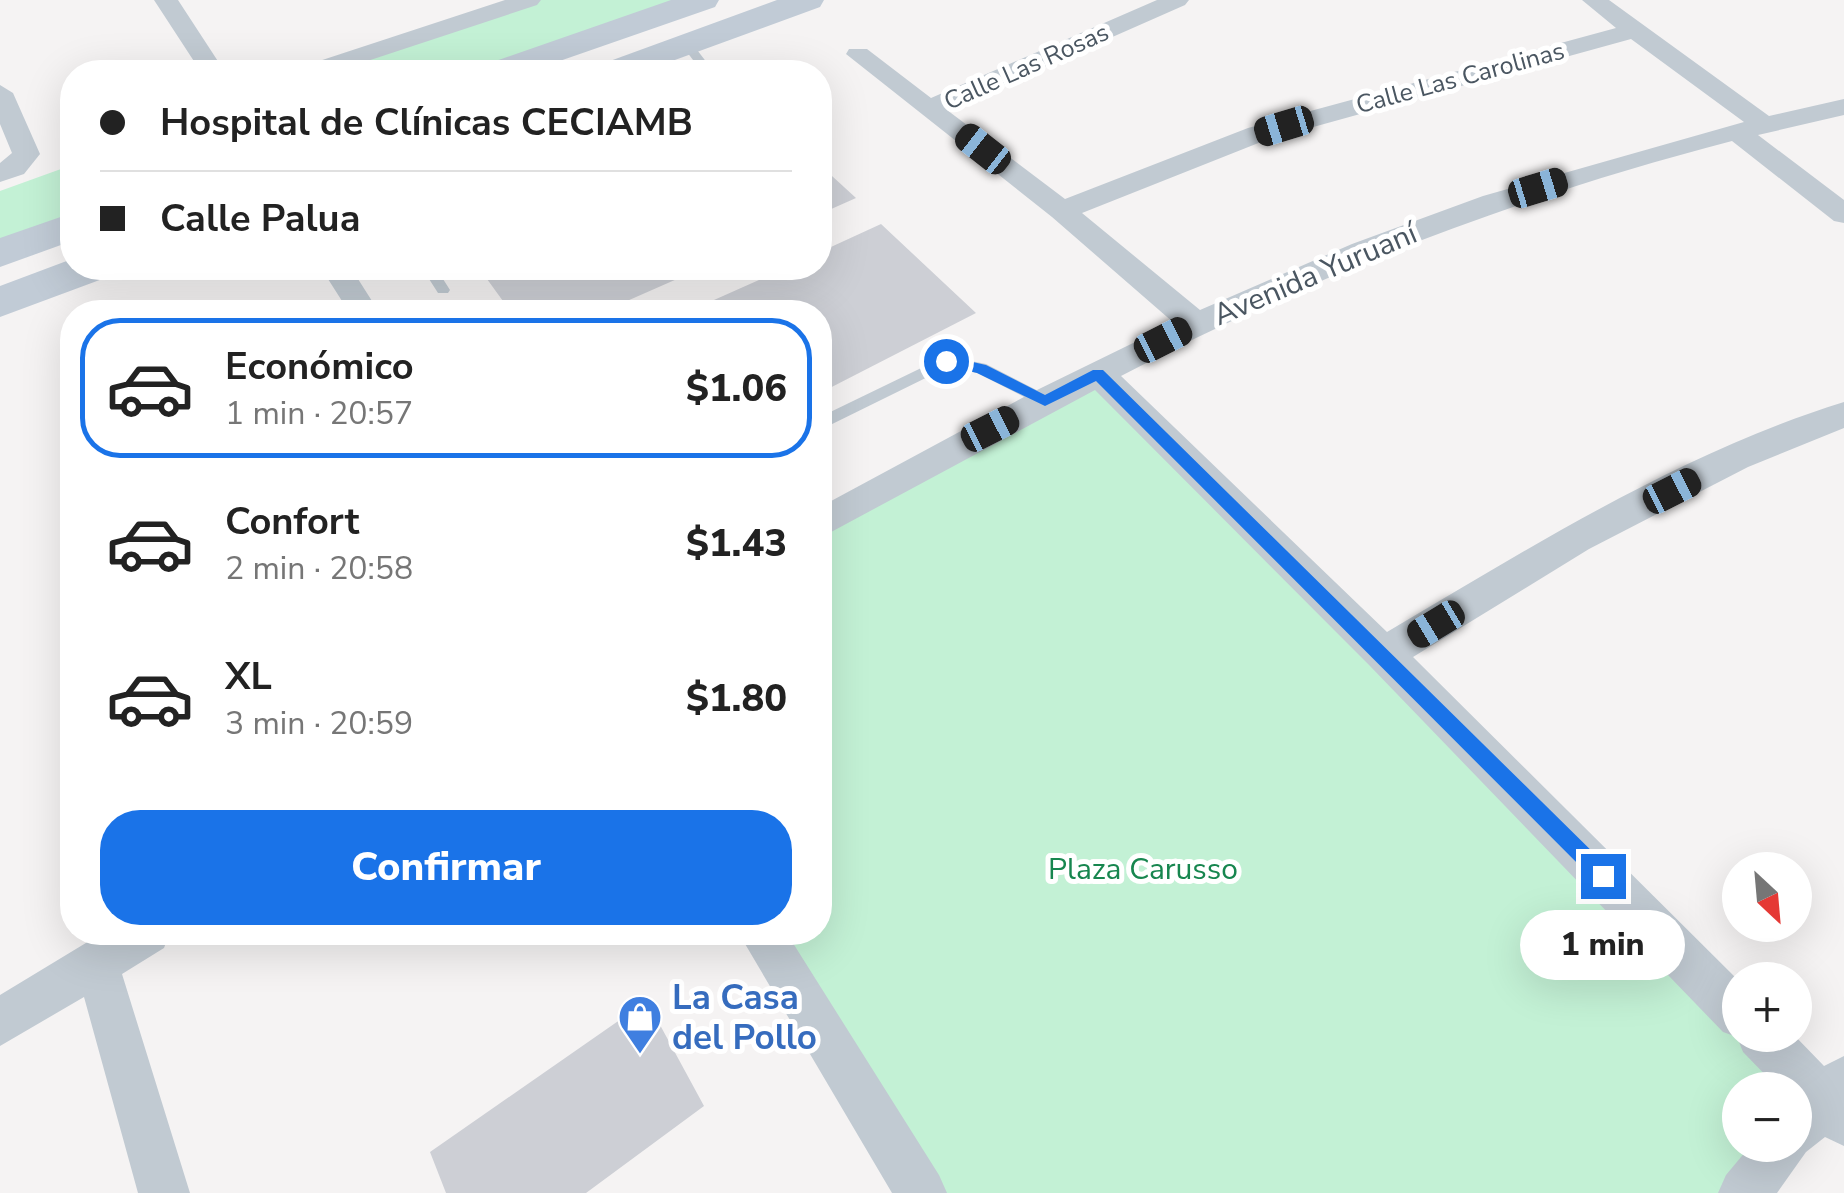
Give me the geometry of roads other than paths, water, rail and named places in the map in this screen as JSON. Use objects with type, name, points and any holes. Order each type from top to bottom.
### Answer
[{"type":"main road","points":[[530,60],[702,0]]},
{"type":"main road","points":[[644,60],[808,0]]},
{"type":"main road","points":[[0,253],[60,230]]},
{"type":"main road","points":[[0,302],[60,279]]},
{"type":"street","points":[[166,0],[205,60]]},
{"type":"street","points":[[347,60],[530,0]]},
{"type":"street","name":"Calle Las Rosas","points":[[930,108],[1177,0]]},
{"type":"street","points":[[1594,0],[1636,30],[1844,214]]},
{"type":"street","name":"Calle Las Carolinas","points":[[1062,211],[1172,164],[1257,134],[1636,30]]},
{"type":"street","points":[[858,54],[1062,211],[1196,324]]},
{"type":"street","points":[[0,93],[26,154],[24,160],[0,173]]},
{"type":"street","name":"Avenida Yuruaní","points":[[832,517],[1196,324],[1446,219],[1638,157],[1844,107]]},
{"type":"street","points":[[1098,374],[1384,654],[1722,996]]},
{"type":"street","points":[[1384,654],[1576,539],[1736,458],[1844,414]]},
{"type":"street","points":[[0,1022],[127,945]]},
{"type":"street","points":[[768,945],[921,1193]]},
{"type":"street","points":[[95,965],[110,1003],[164,1193]]},
{"type":"street","points":[[1776,1052],[1827,1108]]},
{"type":"street","points":[[1744,1193],[1770,1162]]},
{"type":"lane","points":[[687,44],[699,60]]},
{"type":"lane","points":[[437,280],[444,290]]},
{"type":"lane","points":[[832,418],[946,361],[981,368],[1045,401]]},
{"type":"place","name":"La Casa del Pollo","points":[[640,1055]]},
{"type":"park label","name":"Plaza Carusso","points":[[1143,869]]}]
